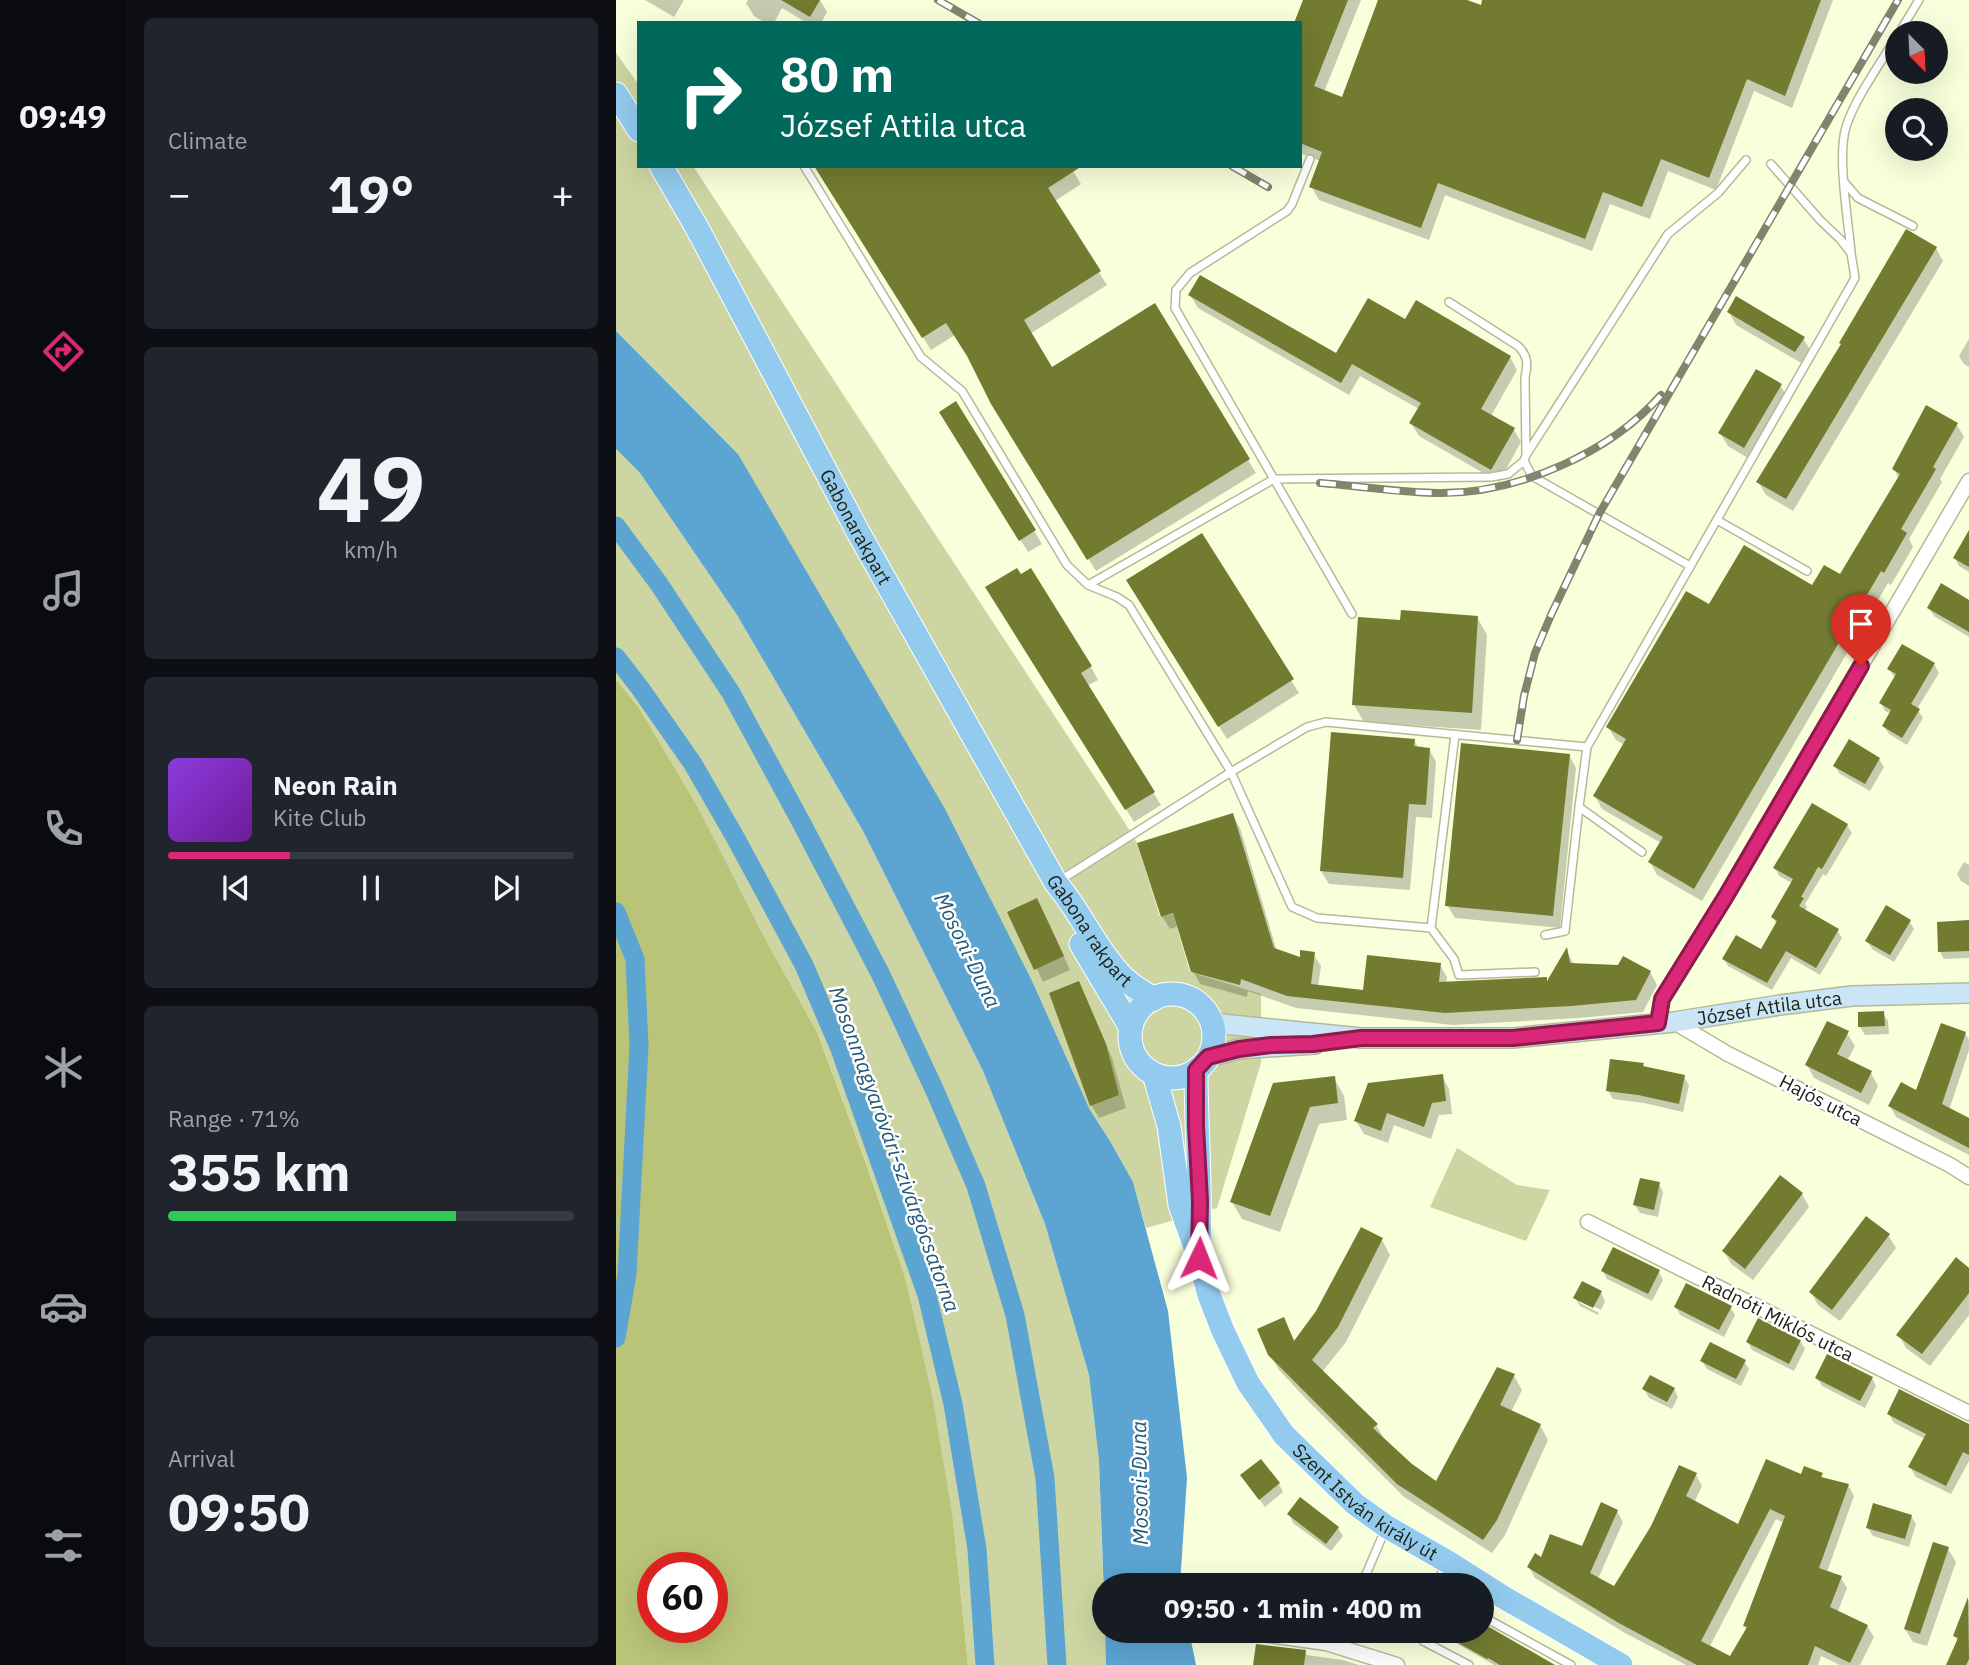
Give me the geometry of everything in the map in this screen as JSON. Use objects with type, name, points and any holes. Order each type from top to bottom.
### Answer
[{"type":"main road","points":[[616,94],[637,127]]},
{"type":"main road","name":"Gabonarakpart","points":[[662,168],[696,226],[858,531],[1056,883]]},
{"type":"main road","name":"Gabona rakpart","points":[[1056,883],[1071,901],[1102,953],[1120,975],[1154,999]]},
{"type":"main road","name":"Gabona rakpart","points":[[1056,883],[1062,905],[1080,942],[1131,1028]]},
{"type":"main road","points":[[1172,995],[1185,996],[1202,1007],[1212,1023],[1214,1041],[1202,1064],[1180,1077],[1162,1077],[1142,1066],[1130,1041],[1131,1028],[1137,1014],[1154,999],[1172,995]]},
{"type":"main road","name":"Szent István király út","points":[[1199,1258],[1200,1201],[1196,1126],[1202,1064]]},
{"type":"main road","name":"Szent István király út","points":[[1154,1074],[1169,1126],[1180,1205],[1209,1295],[1248,1383],[1284,1435],[1355,1504],[1387,1527],[1614,1663]]},
{"type":"street","points":[[1666,1023],[1662,999],[1726,896],[1969,481]]},
{"type":"street","name":"József Attila utca","points":[[1212,1023],[1361,1038],[1513,1038],[1666,1023],[1852,996],[1969,993]]},
{"type":"street","name":"Hajós utca","points":[[1666,1023],[1969,1177]]},
{"type":"street","name":"József Attila utca","points":[[1202,1064],[1239,1049],[1361,1038]]},
{"type":"street","name":"Radnóti Miklós utca","points":[[1588,1222],[1969,1413]]},
{"type":"street","points":[[1347,1643],[1397,1665]]},
{"type":"lane","points":[[1906,21],[1919,0]]},
{"type":"lane","points":[[1545,935],[1565,931],[1587,747],[1853,282],[1855,272],[1851,253],[1843,142],[1851,113],[1885,57]]},
{"type":"lane","points":[[1310,159],[1287,211],[1190,274],[1176,290],[1175,307],[1352,614]]},
{"type":"lane","points":[[1088,585],[1274,479],[1491,477],[1508,474],[1525,458],[1668,234],[1718,193],[1746,160]]},
{"type":"lane","points":[[1771,164],[1851,253]]},
{"type":"lane","points":[[805,168],[921,357],[962,391],[1067,565],[1088,585],[1129,605],[1231,772],[1292,907],[1317,918],[1431,928]]},
{"type":"lane","points":[[1845,183],[1858,198],[1913,226]]},
{"type":"lane","points":[[1449,302],[1524,352],[1528,365],[1525,377],[1525,458],[1532,477],[1690,566]]},
{"type":"lane","points":[[1717,520],[1807,571]]},
{"type":"lane","points":[[1056,883],[1231,772],[1307,727],[1326,722],[1587,747]]},
{"type":"lane","points":[[1455,735],[1431,928],[1454,959],[1459,975],[1535,972]]},
{"type":"lane","points":[[1578,807],[1642,852]]},
{"type":"lane","points":[[1367,1573],[1387,1527]]},
{"type":"lane","points":[[1442,1573],[1448,1562]]},
{"type":"lane","points":[[1494,1623],[1572,1665]]},
{"type":"lane","points":[[1427,1643],[1469,1665]]},
{"type":"green space","points":[[616,53],[637,82],[637,168],[694,168],[1125,823],[1137,843],[1160,917],[1173,914],[1190,972],[1261,994],[1261,1063],[1217,1208],[1146,1228],[1133,1182],[1090,1110],[1033,983],[738,454],[616,331]]},
{"type":"green space","points":[[616,449],[640,473],[737,615],[863,831],[983,1071],[1045,1224],[1089,1375],[1099,1461],[1103,1573],[1092,1573],[1092,1643],[1105,1643],[1106,1665],[968,1665],[953,1519],[905,1277],[866,1162],[817,1032],[768,944],[699,809],[638,708],[616,680]]},
{"type":"green space","points":[[616,680],[638,707],[699,809],[768,944],[817,1032],[866,1163],[905,1277],[932,1395],[953,1519],[968,1665],[616,1665]]},
{"type":"green space","points":[[1457,1148],[1517,1185],[1550,1190],[1526,1241],[1430,1207]]},
{"type":"water","name":"Mosoni-Duna","points":[[616,331],[738,454],[945,809],[1033,983],[1090,1110],[1133,1182],[1168,1311],[1187,1478],[1181,1573],[1103,1573],[1099,1461],[1089,1375],[1045,1224],[983,1071],[863,831],[737,615],[640,473],[616,449]]},
{"type":"water","points":[[1105,1643],[1191,1643],[1196,1665],[1106,1665]]},
{"type":"building","points":[[781,0],[820,0],[810,17]]},
{"type":"building","points":[[1303,0],[1348,0],[1314,86],[1342,97],[1378,0],[1467,0],[1481,5],[1482,0],[1821,0],[1785,96],[1747,79],[1709,178],[1661,159],[1642,207],[1603,192],[1585,239],[1438,183],[1421,228],[1309,187],[1322,152],[1302,144],[1302,21],[1295,21]]},
{"type":"building","points":[[815,168],[1079,168],[1048,188],[1101,271],[1024,320],[1052,367],[1155,303],[1250,459],[1087,560],[991,404],[967,356],[946,323],[922,338]]},
{"type":"building","points":[[1906,229],[1937,247],[1786,499],[1756,482],[1841,344],[1839,343]]},
{"type":"building","points":[[1200,275],[1336,353],[1368,298],[1405,319],[1416,300],[1511,356],[1481,409],[1515,428],[1491,470],[1409,423],[1421,403],[1352,364],[1341,383],[1188,295]]},
{"type":"building","points":[[1736,296],[1805,337],[1795,352],[1727,312]]},
{"type":"building","points":[[1756,369],[1782,384],[1744,448],[1718,433]]},
{"type":"building","points":[[956,401],[1036,530],[1019,541],[939,412]]},
{"type":"building","points":[[1926,405],[1958,423],[1933,467],[1936,469],[1901,529],[1907,533],[1884,573],[1881,571],[1694,889],[1648,862],[1663,837],[1593,796],[1626,739],[1606,727],[1686,591],[1709,604],[1744,545],[1812,585],[1824,565],[1840,574],[1900,474],[1892,469]]},
{"type":"building","points":[[1969,530],[1969,567],[1953,558]]},
{"type":"building","points":[[1202,533],[1294,679],[1218,727],[1126,580]]},
{"type":"building","points":[[1017,568],[1021,574],[1031,568],[1092,666],[1081,673],[1155,792],[1125,810],[985,587]]},
{"type":"building","points":[[1941,583],[1969,600],[1969,632],[1927,608]]},
{"type":"building","points":[[1401,610],[1478,616],[1472,713],[1352,705],[1358,617],[1400,620]]},
{"type":"building","points":[[1902,644],[1935,663],[1911,704],[1920,709],[1902,738],[1882,726],[1891,710],[1879,703],[1896,674],[1887,669]]},
{"type":"building","points":[[1331,732],[1415,739],[1414,746],[1430,748],[1426,805],[1409,804],[1403,878],[1320,871]]},
{"type":"building","points":[[1849,739],[1880,758],[1865,784],[1833,766]]},
{"type":"building","points":[[1461,743],[1570,754],[1553,916],[1445,906]]},
{"type":"building","points":[[1812,803],[1848,824],[1822,869],[1818,867],[1801,897],[1804,898],[1799,906],[1839,929],[1816,968],[1786,951],[1767,983],[1722,959],[1736,935],[1761,949],[1777,921],[1771,917],[1793,879],[1773,868]]},
{"type":"building","points":[[1233,813],[1274,948],[1300,957],[1300,950],[1315,952],[1311,984],[1363,990],[1367,955],[1441,963],[1439,982],[1547,977],[1547,981],[1567,947],[1570,963],[1618,965],[1623,956],[1651,971],[1636,1000],[1445,1013],[1287,996],[1241,979],[1240,985],[1191,972],[1173,913],[1161,917],[1137,843]]},
{"type":"building","points":[[1037,898],[1064,956],[1034,970],[1007,912]]},
{"type":"building","points":[[1886,905],[1911,920],[1890,955],[1865,941]]},
{"type":"building","points":[[1969,920],[1969,951],[1938,952],[1937,922]]},
{"type":"building","points":[[1079,981],[1106,1044],[1119,1095],[1090,1106],[1049,993]]},
{"type":"building","points":[[1884,1011],[1885,1026],[1858,1027],[1858,1012]]},
{"type":"building","points":[[1827,1021],[1849,1031],[1837,1054],[1872,1071],[1861,1093],[1805,1065]]},
{"type":"building","points":[[1941,1023],[1966,1032],[1942,1104],[1969,1118],[1969,1148],[1888,1106],[1901,1082],[1916,1090]]},
{"type":"building","points":[[1610,1059],[1644,1063],[1643,1066],[1685,1075],[1679,1104],[1606,1091]]},
{"type":"building","points":[[1443,1074],[1446,1101],[1432,1103],[1424,1127],[1387,1113],[1381,1131],[1354,1121],[1368,1083]]},
{"type":"building","points":[[1335,1076],[1338,1103],[1310,1107],[1270,1216],[1230,1202],[1273,1083]]},
{"type":"building","points":[[1780,1175],[1803,1193],[1745,1269],[1722,1251]]},
{"type":"building","points":[[1640,1178],[1660,1182],[1654,1210],[1633,1205]]},
{"type":"building","points":[[1866,1216],[1890,1234],[1832,1310],[1809,1292]]},
{"type":"building","points":[[1361,1227],[1383,1238],[1338,1327],[1312,1360],[1378,1424],[1373,1428],[1412,1464],[1436,1481],[1497,1367],[1515,1374],[1500,1405],[1541,1424],[1497,1520],[1483,1540],[1397,1484],[1268,1355],[1257,1329],[1284,1317],[1294,1341],[1316,1311]]},
{"type":"building","points":[[1613,1247],[1660,1270],[1648,1294],[1601,1271]]},
{"type":"building","points":[[1956,1257],[1969,1268],[1969,1293],[1922,1354],[1896,1335]]},
{"type":"building","points":[[1582,1281],[1602,1291],[1593,1308],[1573,1298]]},
{"type":"building","points":[[1686,1283],[1732,1306],[1719,1330],[1674,1307]]},
{"type":"building","points":[[1758,1318],[1801,1340],[1789,1364],[1746,1342]]},
{"type":"building","points":[[1710,1342],[1746,1360],[1736,1379],[1700,1361]]},
{"type":"building","points":[[1827,1354],[1873,1377],[1860,1401],[1815,1378]]},
{"type":"building","points":[[1650,1375],[1675,1388],[1667,1402],[1642,1389]]},
{"type":"building","points":[[1899,1389],[1969,1424],[1969,1455],[1963,1452],[1946,1486],[1908,1467],[1926,1434],[1887,1414]]},
{"type":"building","points":[[1261,1459],[1280,1483],[1259,1500],[1240,1475]]},
{"type":"building","points":[[1766,1459],[1801,1474],[1804,1466],[1823,1473],[1821,1477],[1849,1484],[1819,1568],[1842,1576],[1830,1607],[1868,1625],[1850,1663],[1815,1646],[1808,1665],[1697,1665],[1617,1622],[1527,1567],[1535,1553],[1541,1557],[1550,1534],[1582,1546],[1601,1502],[1618,1510],[1590,1573],[1614,1586],[1651,1526],[1679,1465],[1697,1473],[1686,1496],[1738,1524]],"holes":[[[1770,1509],[1785,1516],[1743,1626],[1747,1627],[1730,1656],[1701,1641]]]},
{"type":"building","points":[[1300,1497],[1339,1527],[1326,1544],[1287,1514]]},
{"type":"building","points":[[1873,1503],[1912,1515],[1905,1539],[1866,1528]]},
{"type":"building","points":[[1933,1542],[1949,1547],[1920,1634],[1904,1629]]},
{"type":"building","points":[[1968,1597],[1969,1659],[1966,1665],[1946,1665],[1958,1638],[1953,1636]]},
{"type":"building","points":[[1494,1630],[1555,1665],[1500,1665],[1458,1643],[1494,1643]]},
{"type":"building","points":[[1256,1644],[1306,1650],[1304,1665],[1253,1665]]},
{"type":"waterway","points":[[616,526],[659,584],[731,693],[881,975],[976,1186],[1015,1315],[1045,1478],[1057,1665]]},
{"type":"waterway","name":"Mosonmagyaróvári-szivárgócsatorna","points":[[616,657],[693,764],[735,837],[804,965],[840,1049],[927,1295],[953,1404],[977,1549],[985,1665]]},
{"type":"waterway","points":[[616,912],[635,959],[639,1046],[627,1274],[616,1338]]},
{"type":"railway","points":[[938,0],[975,21]]},
{"type":"railway","points":[[1517,740],[1535,653],[1599,514],[1898,0]]},
{"type":"railway","points":[[1235,168],[1268,187]]},
{"type":"railway","points":[[1320,483],[1442,493],[1502,486],[1532,477],[1590,451],[1640,416],[1661,395]]},
{"type":"route","points":[[1199,1258],[1196,1070],[1208,1057],[1271,1045],[1313,1044],[1361,1038],[1513,1038],[1658,1023],[1662,999],[1726,896],[1861,666]]}]
